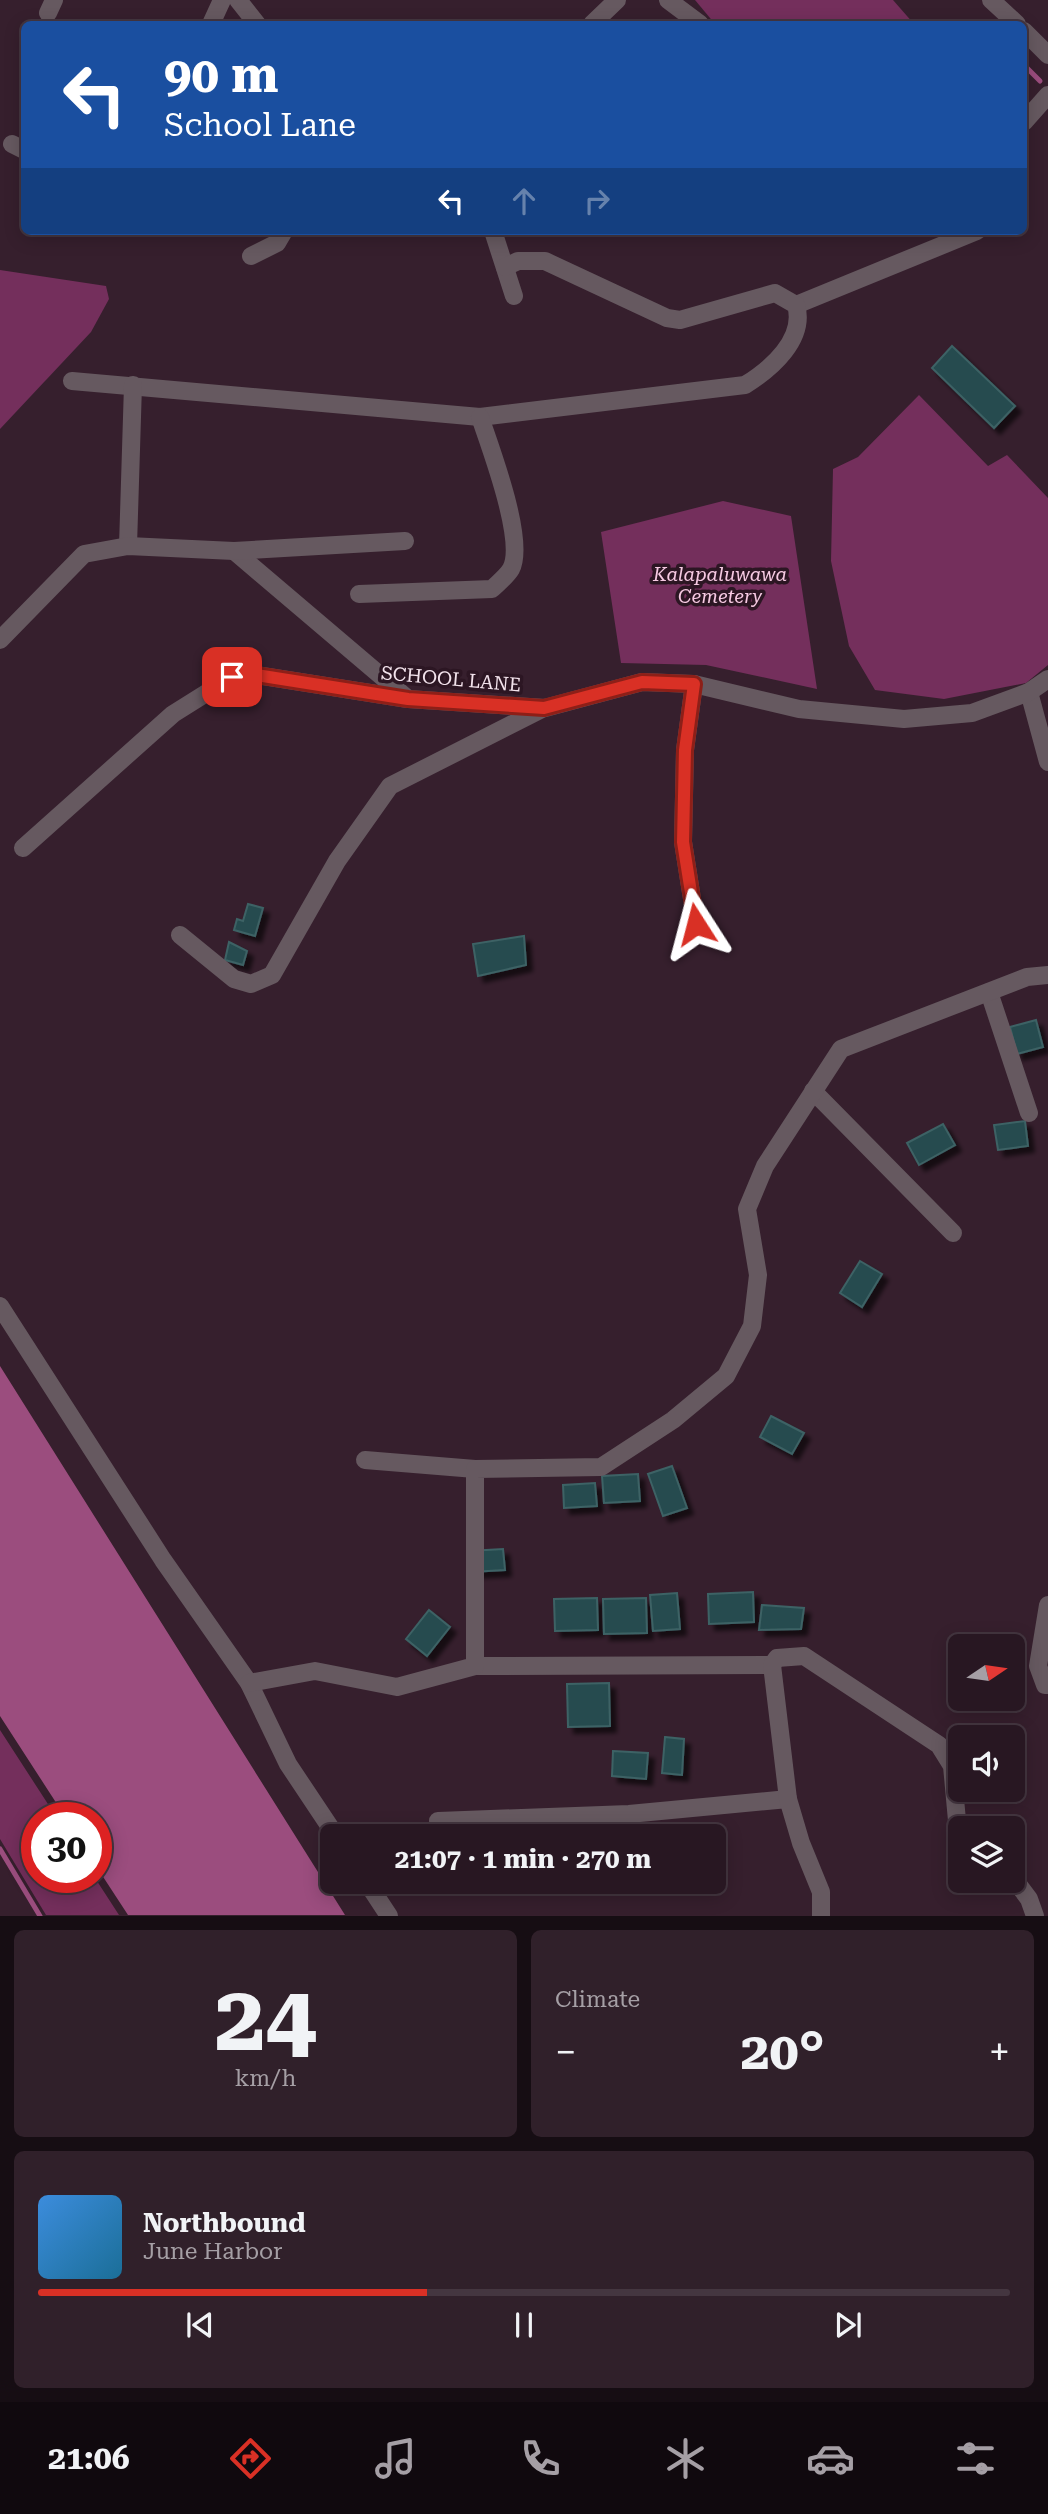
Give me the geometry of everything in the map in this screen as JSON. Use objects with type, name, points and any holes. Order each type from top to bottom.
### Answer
[{"type":"street","points":[[212,21],[222,0]]},
{"type":"street","points":[[238,0],[255,21]]},
{"type":"street","points":[[595,21],[617,0]]},
{"type":"street","points":[[668,0],[697,21]]},
{"type":"street","points":[[991,0],[1014,21]]},
{"type":"street","points":[[1027,34],[1048,54]]},
{"type":"street","points":[[1027,119],[1048,95]]},
{"type":"street","points":[[251,256],[276,243],[281,235]]},
{"type":"street","points":[[494,235],[514,296]]},
{"type":"street","points":[[796,305],[968,235]]},
{"type":"street","points":[[72,381],[480,417],[746,385],[767,371],[789,345],[799,316],[796,305],[775,293],[680,320],[667,318],[545,261],[518,261],[505,267]]},
{"type":"street","points":[[128,546],[133,385]]},
{"type":"street","points":[[359,594],[492,589],[511,568],[515,548],[504,491],[480,417]]},
{"type":"street","points":[[0,640],[84,554],[128,546],[234,551],[405,541]]},
{"type":"street","points":[[234,551],[408,699]]},
{"type":"street","name":"SCHOOL LANE","points":[[23,848],[173,714],[232,677],[250,674],[408,699],[544,708],[642,682],[694,684],[799,709],[904,719],[972,713],[1029,692],[1048,679]]},
{"type":"street","points":[[694,684],[685,750],[683,842],[696,924]]},
{"type":"street","points":[[1029,692],[1048,762]]},
{"type":"street","points":[[180,935],[234,979],[251,984],[272,975],[338,860],[390,786],[544,708]]},
{"type":"street","points":[[365,1460],[475,1469],[601,1467],[673,1420],[726,1376],[752,1325],[758,1275],[747,1209],[765,1166],[841,1049],[1027,977],[1048,975]]},
{"type":"street","points":[[989,992],[1030,1113]]},
{"type":"street","points":[[813,1091],[953,1233]]},
{"type":"street","points":[[0,1307],[163,1560],[248,1684],[288,1764],[328,1824]]},
{"type":"street","points":[[475,1469],[475,1666]]},
{"type":"street","points":[[1048,1605],[1038,1666],[1045,1685],[1048,1685]]},
{"type":"street","points":[[821,1916],[821,1892],[801,1843],[788,1799],[772,1665],[777,1658],[804,1656],[939,1745],[952,1766],[957,1816]]},
{"type":"street","points":[[248,1684],[315,1671],[397,1686],[475,1666],[772,1665]]},
{"type":"street","points":[[438,1821],[629,1814],[788,1799]]},
{"type":"street","points":[[1024,1893],[1035,1916]]},
{"type":"street","points":[[375,1894],[389,1916]]},
{"type":"green space","points":[[695,0],[893,0],[911,21],[712,21]]},
{"type":"green space","points":[[0,270],[106,286],[109,299],[91,332],[0,429]]},
{"type":"green space","points":[[919,395],[988,466],[1007,455],[1048,498],[1048,665],[1026,683],[944,699],[875,690],[849,646],[831,561],[833,469],[858,457]]},
{"type":"green space","name":"Kalapaluwawa Cemetery","points":[[723,501],[791,516],[817,689],[706,665],[621,663],[601,532]]},
{"type":"green space","points":[[0,1730],[47,1802],[21,1802],[21,1874],[0,1839]]},
{"type":"green space","points":[[33,1893],[105,1893],[119,1915],[46,1915]]},
{"type":"shaded area","points":[[0,1366],[320,1875],[320,1894],[332,1894],[345,1915],[128,1915],[112,1890],[112,1802],[56,1802],[0,1716]]},
{"type":"building","points":[[952,346],[1015,406],[994,428],[932,368]]},
{"type":"building","points":[[248,904],[263,908],[255,936],[234,930],[237,919],[243,921]]},
{"type":"building","points":[[524,936],[526,965],[478,976],[473,944]]},
{"type":"building","points":[[229,942],[247,951],[243,965],[225,960]]},
{"type":"building","points":[[1036,1020],[1043,1047],[1017,1054],[1010,1027]]},
{"type":"building","points":[[1025,1121],[1028,1146],[998,1150],[994,1125]]},
{"type":"building","points":[[943,1124],[955,1145],[919,1165],[907,1143]]},
{"type":"building","points":[[860,1261],[882,1274],[862,1307],[840,1293]]},
{"type":"building","points":[[771,1416],[804,1433],[792,1454],[760,1437]]},
{"type":"building","points":[[672,1466],[687,1508],[663,1516],[648,1474]]},
{"type":"building","points":[[638,1474],[640,1501],[604,1503],[602,1476]]},
{"type":"building","points":[[595,1483],[597,1506],[564,1508],[563,1485]]},
{"type":"building","points":[[503,1549],[505,1570],[471,1572],[469,1551]]},
{"type":"building","points":[[753,1592],[754,1622],[709,1624],[708,1594]]},
{"type":"building","points":[[677,1593],[680,1629],[653,1631],[650,1595]]},
{"type":"building","points":[[597,1598],[598,1630],[555,1631],[554,1599]]},
{"type":"building","points":[[646,1598],[647,1633],[604,1634],[603,1599]]},
{"type":"building","points":[[762,1605],[804,1608],[801,1629],[759,1630]]},
{"type":"building","points":[[429,1610],[450,1627],[427,1656],[406,1639]]},
{"type":"building","points":[[609,1683],[610,1726],[568,1727],[567,1684]]},
{"type":"building","points":[[665,1737],[684,1739],[682,1775],[662,1773]]},
{"type":"building","points":[[613,1751],[648,1753],[646,1779],[612,1776]]},
{"type":"waterway","points":[[1027,68],[1040,81]]},
{"type":"waterway","points":[[0,1849],[40,1916]]},
{"type":"route","points":[[232,677],[250,674],[408,699],[544,708],[642,682],[694,684],[685,750],[683,842],[696,924]]}]
